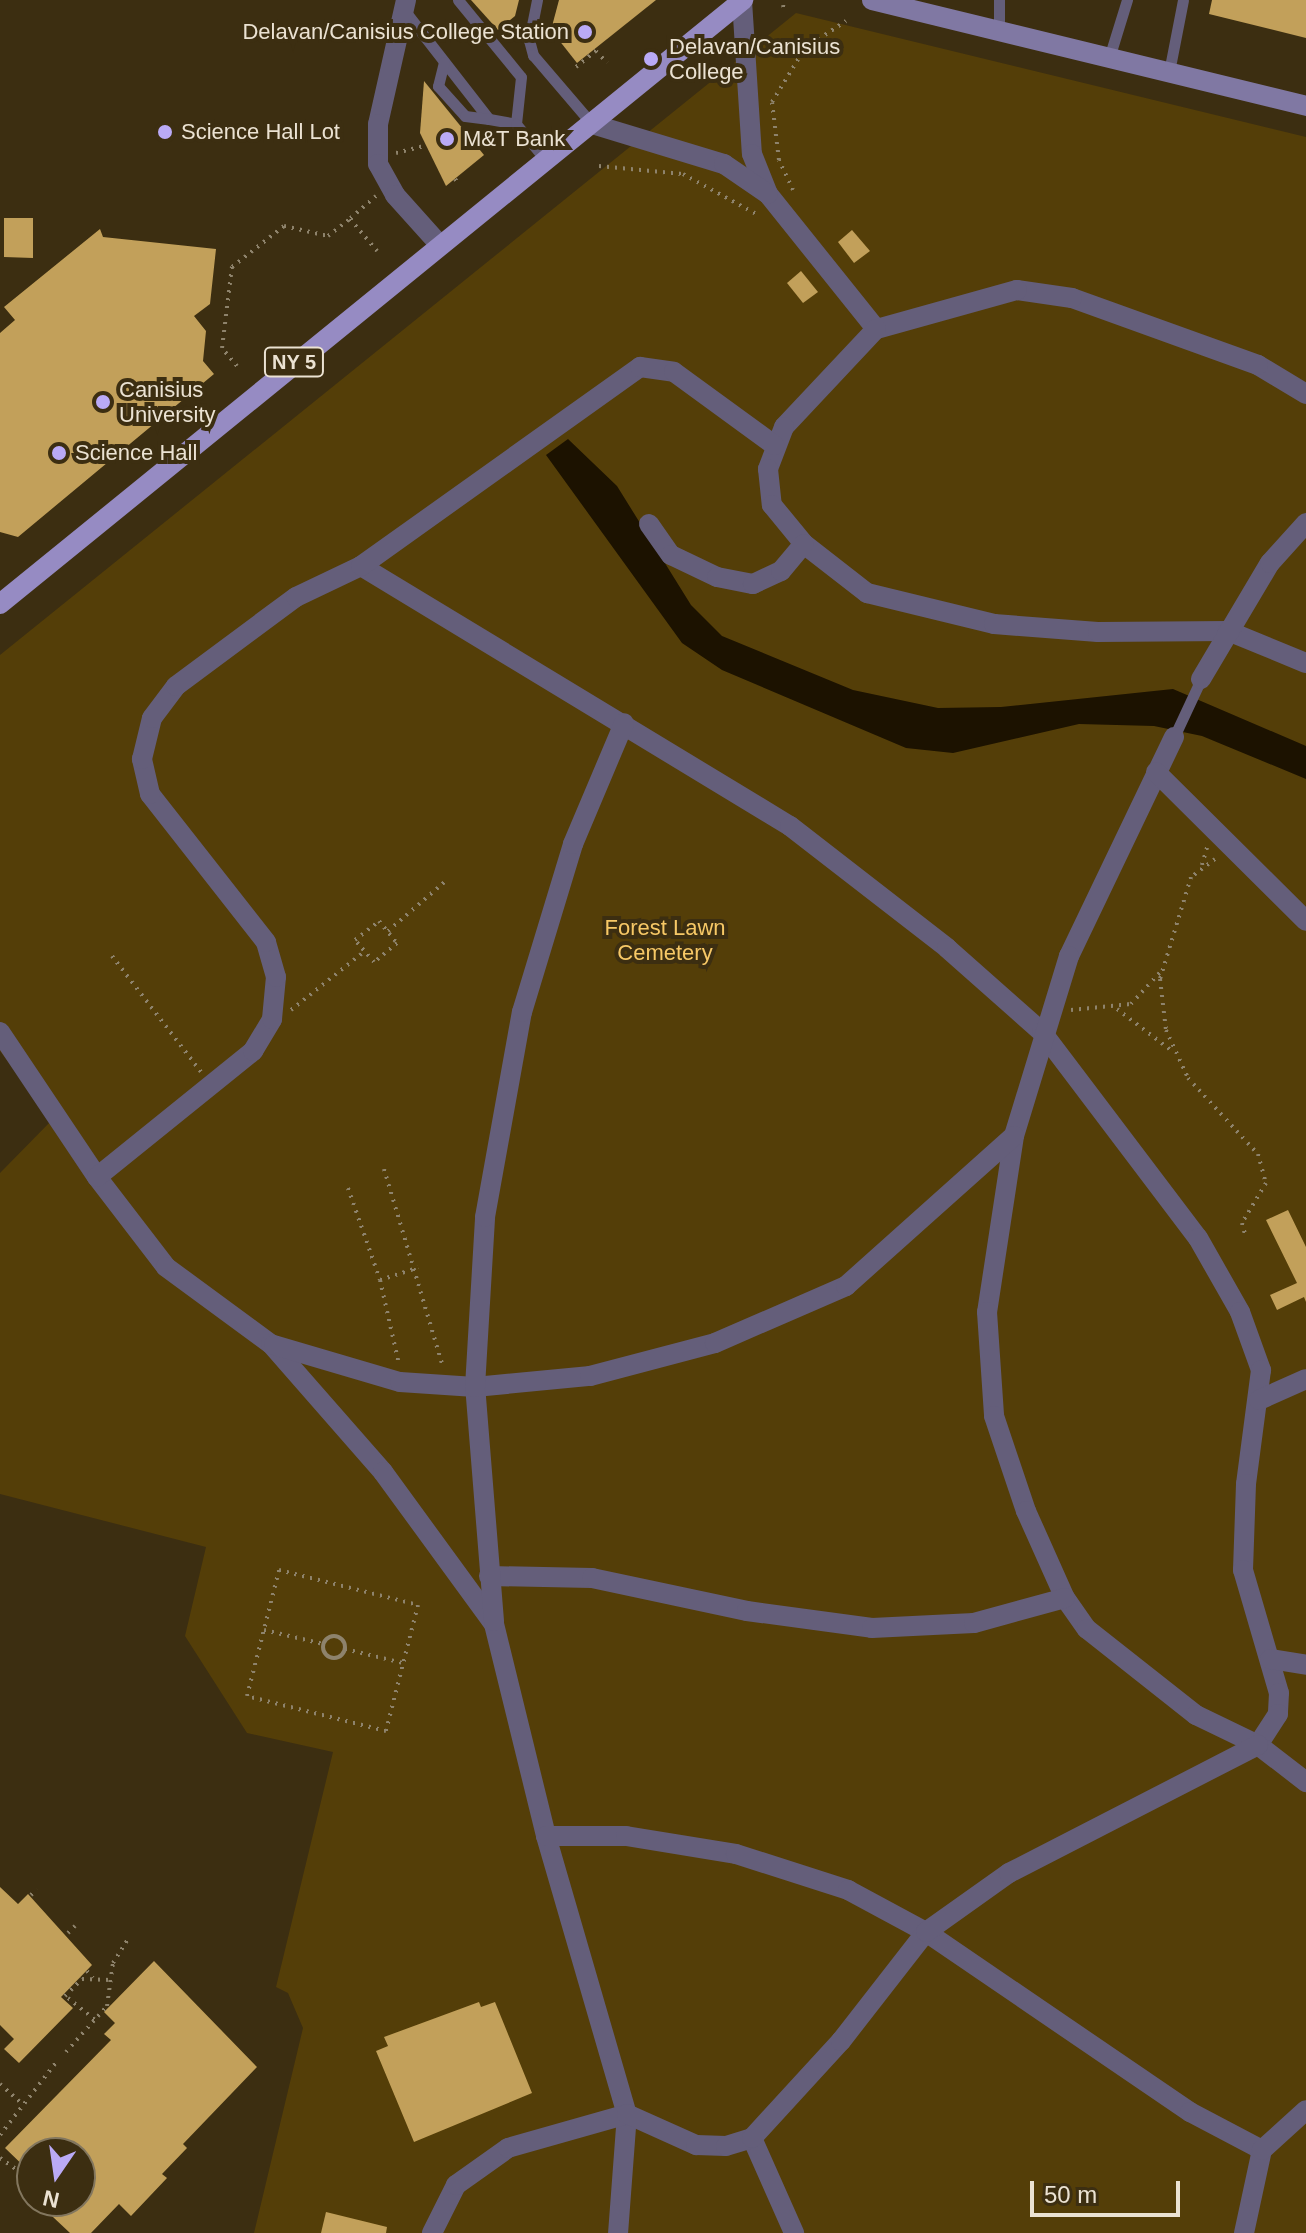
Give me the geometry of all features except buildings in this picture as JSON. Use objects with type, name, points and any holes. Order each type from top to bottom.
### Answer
[{"type":"main road","name":"NY 5","points":[[0,604],[438,243],[544,158],[592,124],[742,1]]},
{"type":"street","points":[[872,0],[1306,106]]},
{"type":"street","points":[[742,1],[752,154],[768,194],[876,329]]},
{"type":"street","points":[[404,5],[378,124],[378,158],[390,185],[438,243]]},
{"type":"street","points":[[592,124],[724,164],[768,194]]},
{"type":"street","points":[[1306,394],[1258,365],[1072,298],[1031,292],[954,304],[876,329],[820,385],[774,445],[768,469],[772,505],[804,544],[867,593],[934,612],[1098,632],[1228,631],[1306,663]]},
{"type":"street","points":[[97,1177],[253,1051],[272,1019],[276,977],[266,942],[150,794],[142,759],[152,718],[176,686],[296,597],[361,566],[590,398],[640,367],[674,372],[774,445]]},
{"type":"street","points":[[1201,679],[1270,563],[1306,523]]},
{"type":"street","points":[[649,524],[671,555],[717,577],[753,584],[781,571],[804,544]]},
{"type":"street","points":[[361,566],[790,826],[947,948],[1042,1032],[1198,1238],[1240,1312],[1261,1370],[1246,1484],[1243,1570],[1270,1659],[1278,1714],[1258,1745],[1009,1873],[926,1932],[841,2041],[752,2138],[726,2146],[696,2145],[627,2114],[508,2148],[456,2185],[432,2233]]},
{"type":"street","points":[[618,2233],[627,2114],[546,1836],[494,1624],[475,1387],[485,1217],[522,1012],[573,844],[624,723]]},
{"type":"street","points":[[1174,737],[1052,1006],[1014,1136],[987,1312],[994,1416],[1065,1598],[1087,1629],[1140,1676],[1196,1715],[1258,1745],[1306,1782]]},
{"type":"street","points":[[1156,772],[1233,855],[1306,921]]},
{"type":"street","points":[[0,1032],[97,1177],[166,1267],[271,1344],[383,1472],[494,1624]]},
{"type":"street","points":[[271,1344],[400,1382],[475,1387],[590,1376],[715,1343],[846,1286],[1014,1136]]},
{"type":"street","points":[[1259,1400],[1306,1379]]},
{"type":"street","points":[[489,1576],[592,1578],[747,1611],[872,1628],[974,1623],[1065,1598]]},
{"type":"street","points":[[1270,1659],[1306,1665]]},
{"type":"street","points":[[546,1836],[626,1836],[736,1854],[848,1890],[926,1932],[1190,2112],[1262,2150]]},
{"type":"street","points":[[1244,2233],[1262,2150],[1306,2110]]},
{"type":"street","points":[[752,2138],[794,2233]]},
{"type":"lane","points":[[458,0],[521,77],[516,124]]},
{"type":"lane","points":[[537,0],[529,40],[533,55],[592,124]]},
{"type":"lane","points":[[999,0],[999,31]]},
{"type":"lane","points":[[1109,58],[1127,0]]},
{"type":"lane","points":[[1169,72],[1183,0]]},
{"type":"lane","points":[[404,5],[489,119]]},
{"type":"lane","points":[[444,62],[438,86],[465,116],[516,124],[544,158]]},
{"type":"lane","points":[[1174,737],[1201,679]]},
{"type":"path","points":[[783,5],[785,12]]},
{"type":"path","points":[[797,199],[779,160],[772,102],[805,48],[846,21]]},
{"type":"path","points":[[576,67],[596,50],[607,63]]},
{"type":"path","points":[[378,158],[424,146]]},
{"type":"path","points":[[599,166],[646,166],[683,174],[765,221]]},
{"type":"path","points":[[237,366],[222,348],[232,267],[284,226],[328,236],[390,185]]},
{"type":"path","points":[[350,219],[377,251]]},
{"type":"path","points":[[1233,855],[1202,865],[1191,877],[1163,968],[1166,1030],[1174,1053],[1202,1097],[1258,1154],[1266,1183],[1242,1223],[1245,1234]]},
{"type":"path","points":[[388,931],[448,879]]},
{"type":"path","points":[[379,921],[388,931],[397,943],[374,962],[355,940],[379,921]]},
{"type":"path","points":[[272,1019],[365,951]]},
{"type":"path","points":[[112,956],[211,1085]]},
{"type":"path","points":[[1052,1006],[1117,1009],[1131,1004],[1163,968]]},
{"type":"path","points":[[1117,1009],[1174,1053]]},
{"type":"path","points":[[384,1169],[418,1268],[446,1385]]},
{"type":"path","points":[[348,1188],[380,1280],[400,1382]]},
{"type":"path","points":[[380,1280],[418,1268]]},
{"type":"path","points":[[279,1570],[418,1605],[386,1731],[247,1696],[264,1630],[279,1570]]},
{"type":"path","points":[[264,1630],[323,1644],[339,1636],[345,1649]]},
{"type":"path","points":[[323,1644],[333,1658],[345,1649]]},
{"type":"path","points":[[345,1649],[403,1663]]},
{"type":"path","points":[[31,1895],[37,1889]]},
{"type":"path","points":[[68,1933],[75,1926]]},
{"type":"path","points":[[66,2052],[107,2006],[111,1980],[129,1937]]},
{"type":"path","points":[[87,1971],[93,1978],[111,1980]]},
{"type":"path","points":[[93,1978],[87,1984],[82,1979],[66,1997],[95,2020]]},
{"type":"path","points":[[0,2135],[20,2102],[58,2060]]},
{"type":"path","points":[[0,2084],[20,2102]]},
{"type":"green space","name":"Forest Lawn Cemetery","points":[[796,13],[1306,137],[1306,2233],[254,2233],[303,2028],[288,1993],[276,1987],[333,1752],[247,1733],[185,1636],[206,1547],[0,1494],[0,1173],[52,1120],[0,1051],[0,655]]},
{"type":"shaded area","points":[[568,439],[617,486],[691,605],[722,636],[853,690],[938,708],[1001,707],[1173,689],[1306,746],[1306,779],[1202,736],[1154,726],[1079,724],[953,753],[906,748],[722,670],[682,643],[546,455]]},
{"type":"place","name":"Delavan/Canisius College Station","points":[[585,32]]},
{"type":"place","name":"Delavan/Canisius College","points":[[651,59]]},
{"type":"place","name":"Science Hall Lot","points":[[165,132]]},
{"type":"place","name":"M&T Bank","points":[[447,139]]},
{"type":"place","name":"Canisius University","points":[[103,402]]},
{"type":"place","name":"Science Hall","points":[[59,453]]}]
